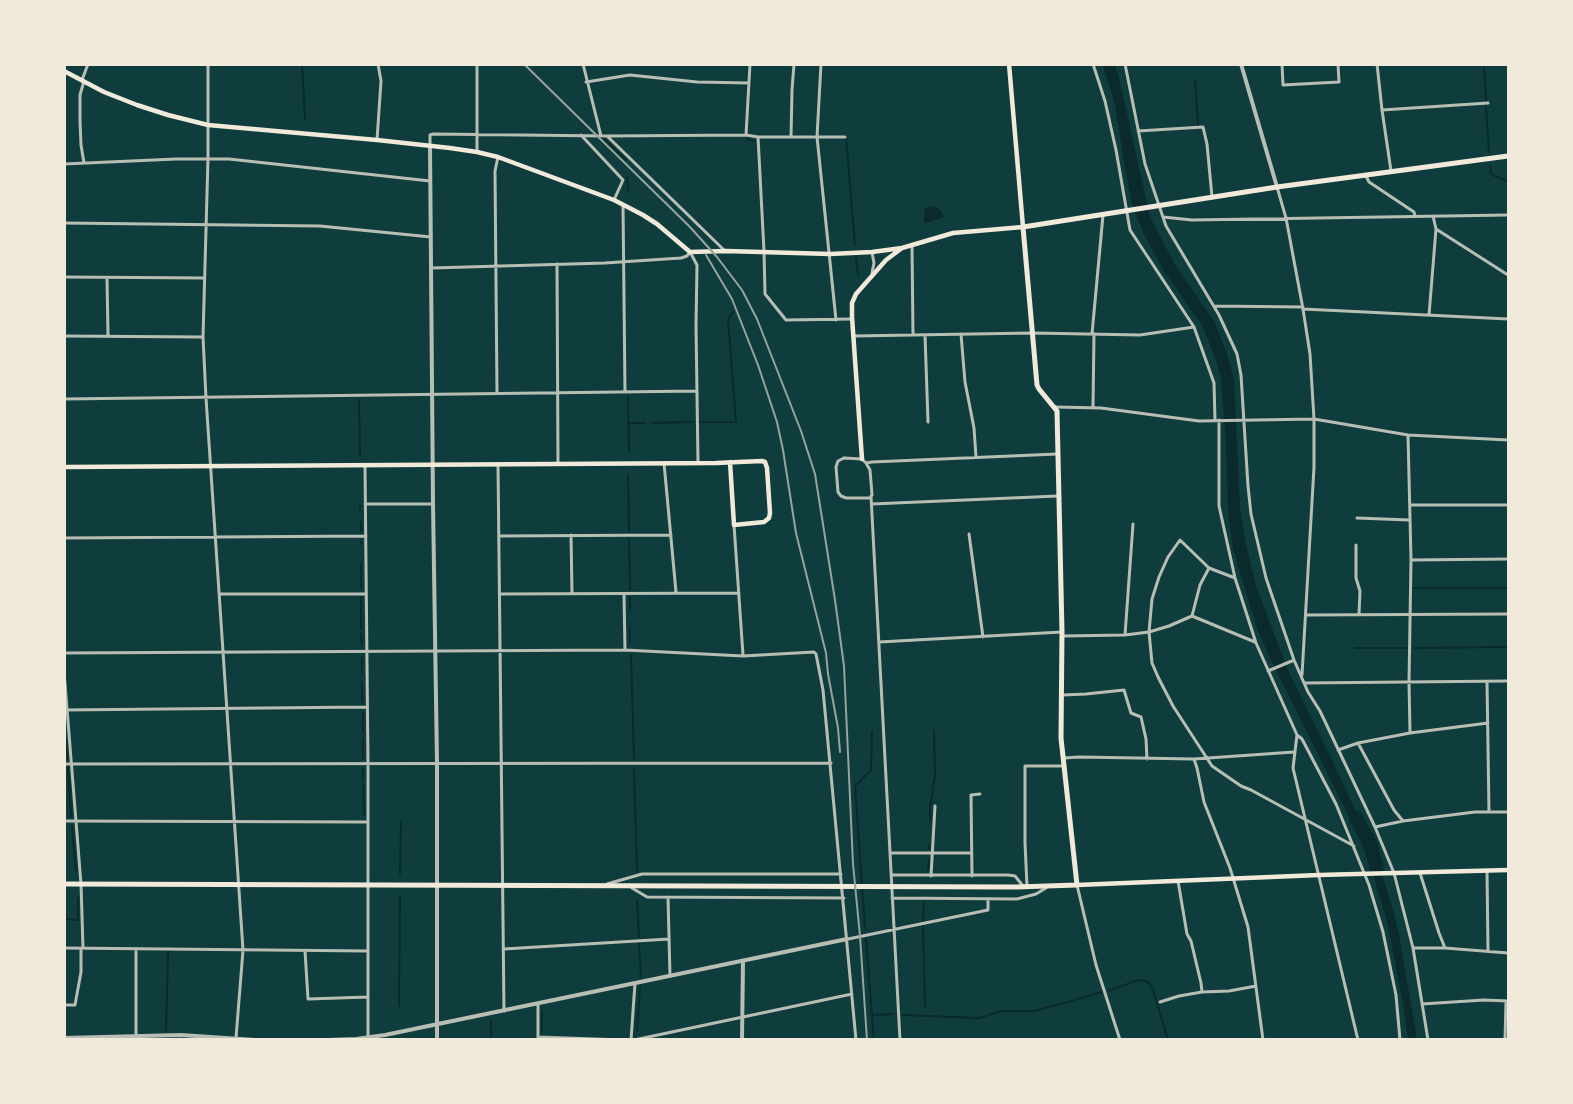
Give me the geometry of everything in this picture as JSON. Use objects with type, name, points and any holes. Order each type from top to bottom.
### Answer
[{"type":"main road","points":[[1009,64],[1037,386],[1057,411],[1062,634],[1061,738],[1077,885]]},
{"type":"main road","points":[[64,71],[104,92],[137,105],[207,125],[377,140],[477,152],[498,157],[623,204],[657,224],[690,252],[764,251],[830,254],[902,249]]},
{"type":"main road","points":[[864,461],[852,303],[856,294],[886,260],[912,244],[953,233],[1023,227],[1277,187],[1509,156]]},
{"type":"main road","points":[[64,467],[762,461],[767,465],[770,513],[769,518],[764,522],[734,525],[730,462]]},
{"type":"main road","points":[[64,884],[1048,887],[1318,875],[1509,870]]},
{"type":"street","points":[[84,163],[81,145],[80,95],[88,64]]},
{"type":"street","points":[[208,64],[203,337],[240,884],[243,950],[238,1039]]},
{"type":"street","points":[[377,140],[381,81],[378,64]]},
{"type":"street","points":[[477,64],[477,152]]},
{"type":"street","points":[[583,64],[601,136]]},
{"type":"street","points":[[746,135],[750,64]]},
{"type":"street","points":[[791,137],[794,64]]},
{"type":"street","points":[[821,64],[817,137],[836,320]]},
{"type":"street","points":[[1093,64],[1105,101],[1116,150],[1130,230],[1194,327],[1214,383],[1219,506],[1235,578],[1256,643],[1268,671],[1297,735],[1302,739],[1336,804],[1354,846],[1378,915],[1396,995],[1400,1040]]},
{"type":"street","points":[[1125,64],[1145,164],[1158,206],[1166,226],[1214,306],[1237,354],[1242,375],[1251,514],[1266,578],[1294,660],[1376,827],[1394,873],[1413,948],[1428,1040]]},
{"type":"street","points":[[1240,64],[1286,218],[1310,354],[1314,467],[1302,676]]},
{"type":"street","points":[[1282,64],[1283,85],[1339,82],[1338,64]]},
{"type":"street","points":[[1377,64],[1391,171]]},
{"type":"street","points":[[586,82],[630,75],[697,82],[749,83]]},
{"type":"street","points":[[1382,110],[1488,103]]},
{"type":"street","points":[[1138,131],[1203,127],[1212,197]]},
{"type":"street","points":[[437,1040],[437,763],[430,135],[845,136]]},
{"type":"street","points":[[581,135],[623,180],[614,200]]},
{"type":"street","points":[[607,136],[724,251]]},
{"type":"street","points":[[758,137],[765,294],[786,320],[852,319]]},
{"type":"street","points":[[497,393],[495,171],[498,157]]},
{"type":"street","points":[[64,164],[229,159],[431,182]]},
{"type":"street","points":[[1365,175],[1369,182],[1414,212],[1414,216]]},
{"type":"street","points":[[623,204],[625,392]]},
{"type":"street","points":[[1093,407],[1093,334],[1103,215]]},
{"type":"street","points":[[1163,217],[1192,220],[1509,215]]},
{"type":"street","points":[[1429,315],[1436,229],[1433,216]]},
{"type":"street","points":[[64,223],[320,226],[431,237]]},
{"type":"street","points":[[1436,229],[1509,275]]},
{"type":"street","points":[[912,244],[913,335]]},
{"type":"street","points":[[432,268],[623,262],[681,258],[690,252],[697,265],[698,463]]},
{"type":"street","points":[[872,252],[874,263],[872,275]]},
{"type":"street","points":[[557,264],[558,464]]},
{"type":"street","points":[[64,277],[204,278]]},
{"type":"street","points":[[107,278],[108,337]]},
{"type":"street","points":[[1214,306],[1303,308],[1509,319]]},
{"type":"street","points":[[853,336],[1032,333],[1140,335],[1194,327]]},
{"type":"street","points":[[961,334],[976,458]]},
{"type":"street","points":[[926,335],[928,422]]},
{"type":"street","points":[[64,336],[203,337]]},
{"type":"street","points":[[64,399],[697,391]]},
{"type":"street","points":[[1055,407],[1093,407],[1199,421],[1314,419],[1408,435],[1509,440]]},
{"type":"street","points":[[1408,435],[1411,560],[1410,734]]},
{"type":"street","points":[[872,496],[867,499],[841,496],[837,488],[838,461],[844,458],[872,462],[1059,454]]},
{"type":"street","points":[[864,461],[870,470],[872,496],[900,1040]]},
{"type":"street","points":[[664,463],[676,593]]},
{"type":"street","points":[[498,464],[504,1011]]},
{"type":"street","points":[[365,465],[368,1037]]},
{"type":"street","points":[[872,504],[1059,496]]},
{"type":"street","points":[[365,504],[433,504]]},
{"type":"street","points":[[1410,505],[1509,505]]},
{"type":"street","points":[[1357,518],[1410,520]]},
{"type":"street","points":[[1125,636],[1133,524]]},
{"type":"street","points":[[734,525],[743,656]]},
{"type":"street","points":[[969,534],[982,637]]},
{"type":"street","points":[[571,535],[572,594]]},
{"type":"street","points":[[499,536],[671,535]]},
{"type":"street","points":[[64,538],[366,536]]},
{"type":"street","points":[[1235,578],[1209,568],[1180,540],[1168,557],[1152,599],[1149,632],[1152,663],[1158,677],[1173,706],[1212,766],[1241,786],[1354,846]]},
{"type":"street","points":[[1356,545],[1356,578],[1360,591],[1359,615]]},
{"type":"street","points":[[1411,560],[1509,559]]},
{"type":"street","points":[[1192,616],[1200,585],[1209,568]]},
{"type":"street","points":[[500,594],[739,593]]},
{"type":"street","points":[[219,594],[366,594]]},
{"type":"street","points":[[624,594],[625,650]]},
{"type":"street","points":[[1306,615],[1509,615]]},
{"type":"street","points":[[879,642],[1062,634],[1125,636],[1149,632],[1192,616],[1256,643]]},
{"type":"street","points":[[64,653],[625,650],[743,656],[814,652],[823,690],[856,1040]]},
{"type":"street","points":[[1268,671],[1294,660]]},
{"type":"street","points":[[64,671],[81,884],[82,948],[81,972],[75,1005],[64,1005]]},
{"type":"street","points":[[1487,681],[1489,812]]},
{"type":"street","points":[[1305,683],[1509,681]]},
{"type":"street","points":[[1061,695],[1124,690],[1131,713],[1141,717],[1146,739],[1147,759]]},
{"type":"street","points":[[66,710],[367,707]]},
{"type":"street","points":[[1338,750],[1358,743],[1488,723]]},
{"type":"street","points":[[1297,735],[1293,768],[1358,1040]]},
{"type":"street","points":[[1358,743],[1394,810],[1403,821]]},
{"type":"street","points":[[1064,758],[1194,759],[1294,752]]},
{"type":"street","points":[[1194,759],[1204,802],[1230,868],[1248,927],[1263,1040]]},
{"type":"street","points":[[64,764],[831,764]]},
{"type":"street","points":[[1026,887],[1025,766],[1065,766]]},
{"type":"street","points":[[972,876],[971,795],[980,794]]},
{"type":"street","points":[[932,876],[934,806]]},
{"type":"street","points":[[1376,827],[1403,821],[1475,812],[1509,812]]},
{"type":"street","points":[[64,821],[367,822]]},
{"type":"street","points":[[890,852],[971,854]]},
{"type":"street","points":[[1487,871],[1488,951]]},
{"type":"street","points":[[1420,873],[1445,948]]},
{"type":"street","points":[[600,886],[642,874],[841,874]]},
{"type":"street","points":[[891,875],[1015,876],[1026,887]]},
{"type":"street","points":[[1178,881],[1187,933],[1191,941],[1202,992]]},
{"type":"street","points":[[1077,885],[1095,963],[1120,1040]]},
{"type":"street","points":[[629,886],[647,897],[844,897]]},
{"type":"street","points":[[892,898],[1017,899],[1036,894],[1048,887]]},
{"type":"street","points":[[668,897],[670,976]]},
{"type":"street","points":[[328,1040],[386,1037],[437,1024],[988,910],[988,899]]},
{"type":"street","points":[[504,949],[669,939]]},
{"type":"street","points":[[64,948],[368,951]]},
{"type":"street","points":[[1413,948],[1509,953]]},
{"type":"street","points":[[135,949],[136,1036]]},
{"type":"street","points":[[305,951],[308,999],[368,998]]},
{"type":"street","points":[[742,1040],[743,961]]},
{"type":"street","points":[[635,983],[632,1040],[852,994]]},
{"type":"street","points":[[1160,1002],[1202,992],[1229,991],[1256,986]]},
{"type":"street","points":[[1422,1004],[1484,1000],[1507,1001],[1505,1040]]},
{"type":"street","points":[[538,1004],[538,1038],[623,1040]]},
{"type":"street","points":[[64,1038],[181,1035],[255,1040]]},
{"type":"water","points":[[1103,65],[1115,65],[1150,217],[1174,263],[1215,323],[1227,354],[1234,380],[1240,508],[1256,586],[1287,668],[1345,787],[1382,874],[1400,940],[1417,1039],[1408,1039],[1387,921],[1359,837],[1258,631],[1233,549],[1228,512],[1221,379],[1217,363],[1203,327],[1164,271],[1137,217],[1124,163],[1115,104]]},
{"type":"water","points":[[933,206],[941,211],[944,217],[926,223],[924,222],[925,209]]},
{"type":"waterway","points":[[302,64],[305,120]]},
{"type":"waterway","points":[[1484,64],[1486,101]]},
{"type":"waterway","points":[[1195,80],[1198,124]]},
{"type":"waterway","points":[[1486,107],[1489,152]]},
{"type":"waterway","points":[[602,137],[626,160]]},
{"type":"waterway","points":[[846,137],[855,245]]},
{"type":"waterway","points":[[747,139],[755,141]]},
{"type":"waterway","points":[[1490,166],[1491,174],[1508,182]]},
{"type":"waterway","points":[[627,178],[628,191]]},
{"type":"waterway","points":[[856,258],[858,275]]},
{"type":"waterway","points":[[699,422],[736,422],[728,319],[733,312]]},
{"type":"waterway","points":[[628,396],[629,451]]},
{"type":"waterway","points":[[359,400],[360,455]]},
{"type":"waterway","points":[[652,423],[692,422]]},
{"type":"waterway","points":[[630,423],[645,423]]},
{"type":"waterway","points":[[628,475],[629,531]]},
{"type":"waterway","points":[[360,505],[360,510]]},
{"type":"waterway","points":[[361,522],[361,532]]},
{"type":"waterway","points":[[629,539],[630,590]]},
{"type":"waterway","points":[[361,564],[361,588]]},
{"type":"waterway","points":[[1413,588],[1508,588]]},
{"type":"waterway","points":[[361,598],[361,629]]},
{"type":"waterway","points":[[630,598],[630,610]]},
{"type":"waterway","points":[[630,627],[630,643]]},
{"type":"waterway","points":[[361,634],[362,645]]},
{"type":"waterway","points":[[1414,648],[1508,647]]},
{"type":"waterway","points":[[1355,648],[1406,648]]},
{"type":"waterway","points":[[631,655],[634,759]]},
{"type":"waterway","points":[[362,658],[362,673]]},
{"type":"waterway","points":[[362,682],[362,702]]},
{"type":"waterway","points":[[363,713],[363,733]]},
{"type":"waterway","points":[[64,728],[67,758]]},
{"type":"waterway","points":[[930,822],[935,775],[934,730]]},
{"type":"waterway","points":[[865,928],[855,786],[871,770],[872,732]]},
{"type":"waterway","points":[[363,739],[363,759]]},
{"type":"waterway","points":[[68,767],[71,816]]},
{"type":"waterway","points":[[363,769],[363,779]]},
{"type":"waterway","points":[[634,769],[637,871]]},
{"type":"waterway","points":[[363,784],[364,815]]},
{"type":"waterway","points":[[1356,818],[1370,843],[1377,870]]},
{"type":"waterway","points":[[400,874],[401,821]]},
{"type":"waterway","points":[[72,826],[76,872]]},
{"type":"waterway","points":[[928,870],[929,859]]},
{"type":"waterway","points":[[399,1006],[400,895]]},
{"type":"waterway","points":[[64,919],[78,920],[78,897]]},
{"type":"waterway","points":[[637,900],[639,937]]},
{"type":"waterway","points":[[923,920],[924,903]]},
{"type":"waterway","points":[[923,927],[925,1007]]},
{"type":"waterway","points":[[866,939],[874,1040]]},
{"type":"waterway","points":[[639,944],[641,977]]},
{"type":"waterway","points":[[166,1031],[168,952]]},
{"type":"waterway","points":[[1109,991],[1138,980],[1149,983],[1168,1040]]},
{"type":"waterway","points":[[637,1031],[640,987]]},
{"type":"waterway","points":[[1078,999],[1102,992]]},
{"type":"waterway","points":[[902,1015],[979,1018],[1002,1011],[1035,1011],[1075,1000]]},
{"type":"waterway","points":[[542,1011],[542,1032]]},
{"type":"waterway","points":[[873,1015],[894,1014]]},
{"type":"waterway","points":[[491,1020],[491,1040]]},
{"type":"railway","points":[[524,64],[690,227],[742,290],[757,319],[801,431],[815,474],[844,666],[853,864],[867,1040]]},
{"type":"railway","points":[[706,255],[732,299],[777,422],[796,533],[826,653],[840,752]]}]
